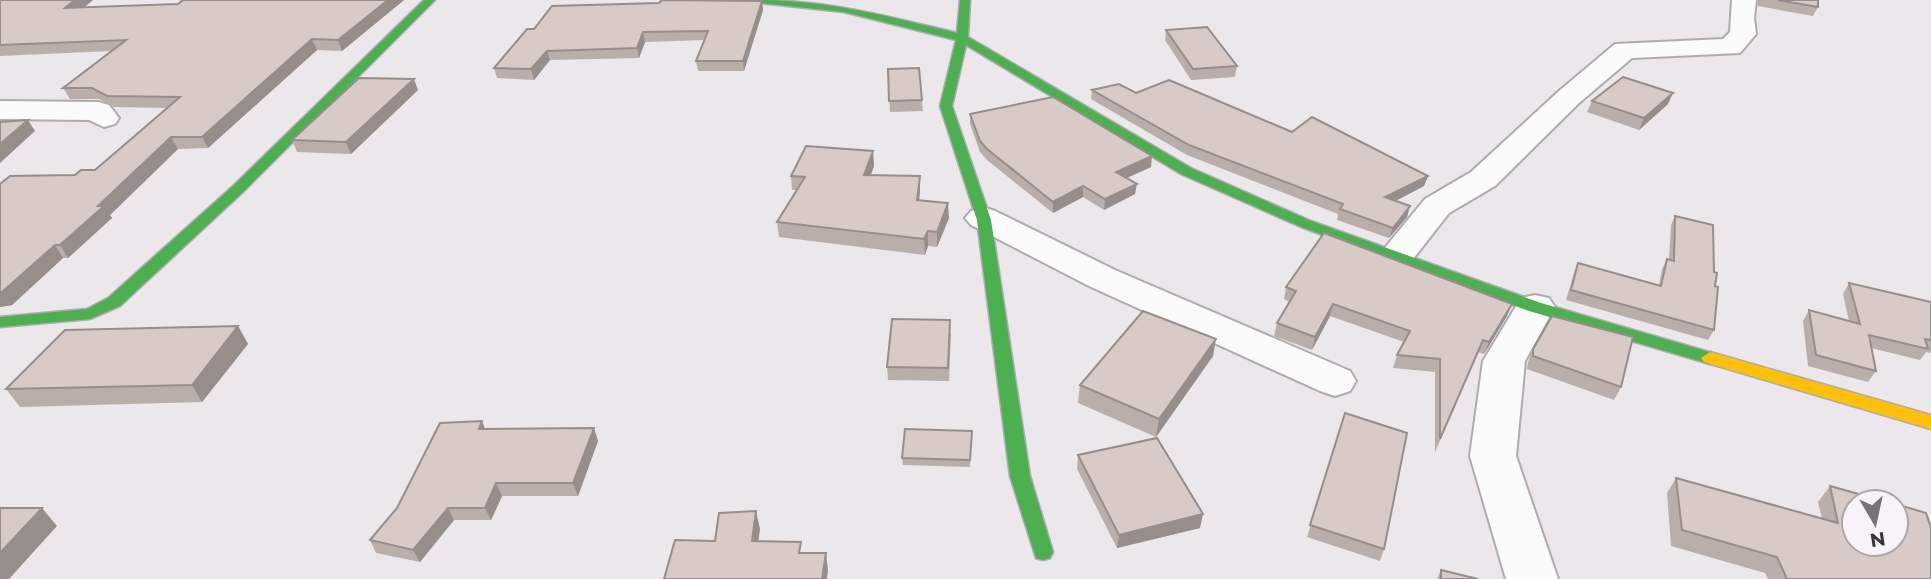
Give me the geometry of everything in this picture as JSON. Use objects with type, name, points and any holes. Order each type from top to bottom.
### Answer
[{"type":"street","points":[[0,322],[90,314],[114,302],[238,190],[430,0]]},
{"type":"street","points":[[759,0],[844,9],[962,38],[1186,171],[1306,223],[1535,307],[1931,422]]},
{"type":"street","points":[[965,0],[962,38],[946,106],[983,218],[1020,476],[1042,552]]},
{"type":"street","points":[[1397,255],[1437,206],[1483,178],[1569,97],[1625,50],[1730,47],[1743,34],[1741,18],[1744,0]]},
{"type":"street","points":[[0,110],[98,111],[104,118]]},
{"type":"street","points":[[983,218],[1102,278],[1335,380]]},
{"type":"street","points":[[1532,579],[1493,456],[1504,361],[1535,307]]},
{"type":"building","points":[[0,0],[75,0],[65,8],[178,4],[183,0],[388,0],[338,40],[312,39],[202,137],[171,137],[98,206],[104,206],[0,293],[0,184],[10,176],[75,175],[81,170],[95,170],[180,97],[107,96],[92,88],[63,88],[126,40],[0,45]]},
{"type":"building","points":[[662,0],[762,1],[743,61],[696,61],[708,31],[643,32],[637,48],[547,51],[531,69],[494,68],[527,29],[534,29],[552,6],[659,3]]},
{"type":"building","points":[[1778,0],[1818,0],[1818,7]]},
{"type":"building","points":[[1207,27],[1237,66],[1193,69],[1166,30]]},
{"type":"building","points":[[919,68],[922,100],[889,101],[888,69]]},
{"type":"building","points":[[1623,77],[1673,93],[1644,118],[1592,101]]},
{"type":"building","points":[[359,78],[414,79],[346,142],[292,140]]},
{"type":"building","points":[[1169,80],[1292,132],[1312,117],[1428,176],[1385,197],[1410,206],[1393,228],[1340,209],[1343,204],[1189,145],[1092,90],[1119,84],[1136,93]]},
{"type":"building","points":[[1053,97],[1152,156],[1116,172],[1137,184],[1105,199],[1083,186],[1053,202],[980,141],[970,114]]},
{"type":"building","points":[[28,120],[0,144],[0,122]]},
{"type":"building","points":[[806,146],[873,151],[864,175],[920,176],[917,200],[948,203],[937,232],[928,231],[924,239],[777,222],[805,177],[791,176]]},
{"type":"building","points":[[1675,216],[1713,225],[1714,272],[1717,273],[1715,286],[1718,287],[1714,330],[1571,290],[1578,263],[1661,286],[1667,259],[1674,261]]},
{"type":"building","points":[[1324,233],[1512,304],[1489,342],[1483,340],[1440,439],[1440,359],[1397,355],[1410,331],[1333,304],[1315,337],[1277,323],[1296,291],[1286,287]]},
{"type":"building","points":[[1849,283],[1931,302],[1931,340],[1925,339],[1928,349],[1869,335],[1876,371],[1816,355],[1809,310],[1860,324]]},
{"type":"building","points":[[1143,311],[1216,339],[1159,419],[1080,385]]},
{"type":"building","points":[[1552,316],[1633,337],[1621,387],[1533,356],[1533,349]]},
{"type":"building","points":[[892,319],[950,320],[948,368],[887,367]]},
{"type":"building","points":[[238,326],[192,385],[6,389],[65,330]]},
{"type":"building","points":[[1345,413],[1407,433],[1384,549],[1310,525]]},
{"type":"building","points":[[482,421],[479,429],[594,428],[573,483],[496,483],[485,508],[448,508],[413,550],[370,540],[397,508],[440,423]]},
{"type":"building","points":[[905,429],[972,431],[970,460],[902,458]]},
{"type":"building","points":[[1157,438],[1203,514],[1119,535],[1078,455]]},
{"type":"building","points":[[1676,478],[1838,523],[1830,486],[1840,489],[1840,558],[1910,558],[1910,508],[1926,513],[1931,528],[1931,579],[1787,579],[1777,557],[1682,530]]},
{"type":"building","points":[[0,508],[42,508],[0,553]]},
{"type":"building","points":[[756,511],[752,541],[801,542],[799,553],[826,553],[822,579],[664,579],[675,540],[715,541],[719,513]]},
{"type":"building","points":[[1441,570],[1478,579],[1441,579]]},
{"type":"traffic: fast","points":[[0,322],[90,314],[114,302],[238,189],[430,0]]},
{"type":"traffic: fast","points":[[759,0],[844,9],[962,38],[946,106],[984,220],[1020,476],[1043,552]]},
{"type":"traffic: fast","points":[[965,0],[962,38],[1186,171],[1306,224],[1535,307],[1710,358]]},
{"type":"traffic: slow","points":[[1710,358],[1931,422]]}]
